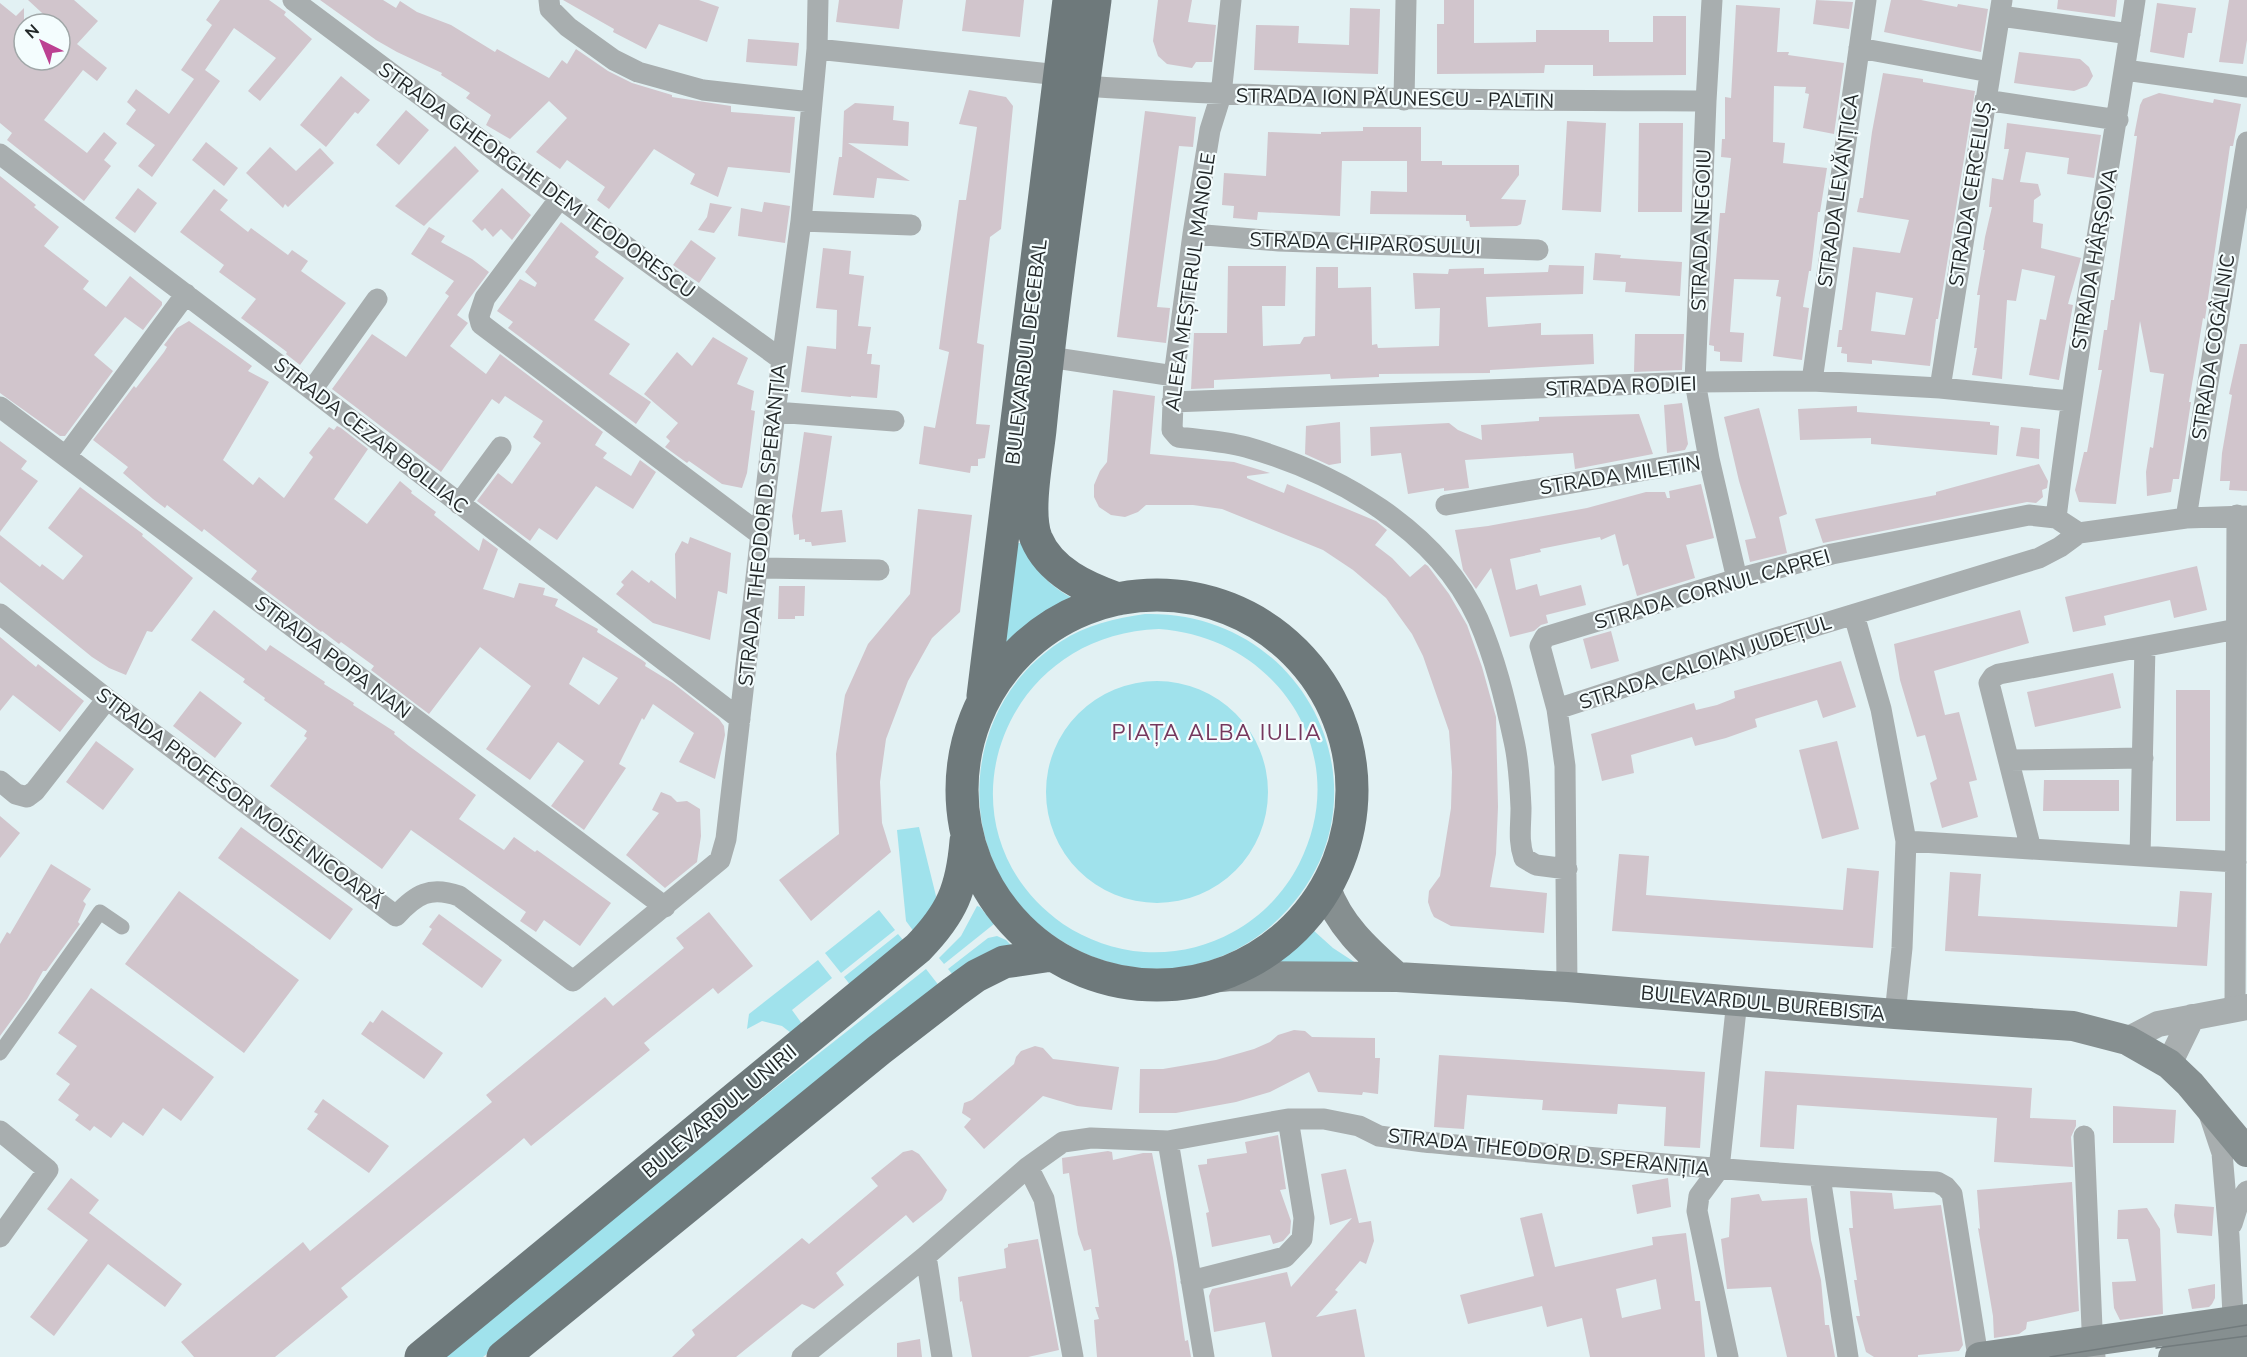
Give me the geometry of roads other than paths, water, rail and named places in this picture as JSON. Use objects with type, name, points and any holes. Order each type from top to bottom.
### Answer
[{"type":"main road","name":"BULEVARDUL DECEBAL","points":[[1069,0],[1072,81],[1049,357],[1032,511],[1035,533],[1045,553],[1058,568],[1091,590],[1118,599]]},
{"type":"main road","name":"BULEVARDUL DECEBAL","points":[[982,704],[1072,81],[1095,0]]},
{"type":"main road","points":[[1169,595],[1224,607],[1252,619],[1274,633],[1316,676],[1332,702],[1341,725],[1352,773],[1352,803],[1346,838],[1335,871],[1304,919],[1276,945],[1239,967],[1210,978],[1172,985],[1126,983],[1093,975],[1052,955],[1017,927],[996,900],[979,870],[967,833],[962,799],[963,770],[971,731],[982,704],[1006,667],[1038,636],[1081,611],[1118,599],[1169,595]]},
{"type":"main road","name":"BULEVARDUL UNIRII","points":[[421,1357],[918,948],[943,921],[950,909],[960,882],[967,833]]},
{"type":"main road","points":[[1326,888],[1331,903],[1348,929],[1367,950],[1398,977]]},
{"type":"main road","points":[[503,1357],[879,1050],[975,976],[1004,963],[1052,955]]},
{"type":"main road","name":"BULEVARDUL BUREBISTA","points":[[1210,978],[1231,976],[1398,977],[1567,987],[1895,1014],[2058,1024],[2094,1030],[2127,1040],[2169,1064],[2247,1152]]},
{"type":"main road","points":[[1979,1357],[2240,1338]]},
{"type":"main road","points":[[2174,1357],[2240,1338]]},
{"type":"street","name":"STRADA GHEORGHE DEM TEODORESCU","points":[[292,0],[781,358]]},
{"type":"street","points":[[549,0],[550,9],[568,27],[614,60],[638,72],[703,90],[811,102]]},
{"type":"street","name":"STRADA THEODOR D. SPERANȚIA","points":[[573,981],[720,860],[726,839],[781,358],[801,221],[817,50],[818,0]]},
{"type":"street","name":"ALEEA MEȘTERUL MANOLE","points":[[1231,0],[1221,95],[1210,130],[1193,234],[1174,376],[1172,430],[1178,437],[1244,447],[1293,464],[1340,485],[1396,519],[1424,544],[1465,595],[1477,617],[1496,664],[1519,764],[1520,845],[1524,858],[1536,865],[1567,869]]},
{"type":"street","points":[[1404,100],[1406,0]]},
{"type":"street","name":"STRADA NEGOIU","points":[[1709,459],[1695,382],[1712,0]]},
{"type":"street","name":"STRADA LEVĂNȚICA","points":[[1812,381],[1866,0]]},
{"type":"street","name":"STRADA HÂRȘOVA","points":[[2056,518],[2070,401],[2118,120],[2135,0]]},
{"type":"street","points":[[2001,8],[2130,34]]},
{"type":"street","name":"STRADA CERCELUȘ","points":[[1940,388],[2001,8]]},
{"type":"street","points":[[1859,48],[1990,72]]},
{"type":"street","name":"STRADA ION PĂUNESCU - PALTIN","points":[[817,50],[1072,81],[1221,95],[1404,100],[1706,101]]},
{"type":"street","points":[[2125,70],[2247,87]]},
{"type":"street","points":[[1985,100],[2118,120]]},
{"type":"street","name":"STRADA COGÂLNIC","points":[[2186,518],[2247,142]]},
{"type":"street","name":"STRADA CEZAR BOLLIAC","points":[[0,154],[740,719]]},
{"type":"street","points":[[560,198],[485,298],[479,316],[481,324],[761,535]]},
{"type":"street","points":[[801,221],[911,225]]},
{"type":"street","name":"STRADA CHIPAROSULUI","points":[[1193,234],[1279,241],[1538,250]]},
{"type":"street","points":[[66,456],[186,294]]},
{"type":"street","points":[[312,390],[377,299]]},
{"type":"street","points":[[1049,357],[1174,376]]},
{"type":"street","name":"STRADA RODIEI","points":[[1172,402],[1695,382],[1812,381],[1940,388],[2070,401]]},
{"type":"street","name":"STRADA POPA NAN","points":[[0,408],[665,907]]},
{"type":"street","points":[[775,412],[894,421]]},
{"type":"street","points":[[459,504],[501,447]]},
{"type":"street","name":"STRADA MILETIN","points":[[1446,505],[1709,459],[1737,579]]},
{"type":"street","name":"STRADA CORNUL CAPREI","points":[[1557,709],[1540,646],[1541,640],[1545,637],[1737,579],[1832,554],[2029,515],[2056,518]]},
{"type":"street","points":[[2127,1040],[2140,1031],[2158,1024],[2241,1008],[2236,861],[2237,629],[2242,515]]},
{"type":"street","name":"STRADA CALOIAN JUDEȚUL","points":[[1557,709],[1766,640],[2039,558],[2060,547],[2079,533],[2186,518],[2242,515]]},
{"type":"street","points":[[2056,518],[2079,533]]},
{"type":"street","points":[[758,568],[879,570]]},
{"type":"street","name":"STRADA PROFESOR MOISE NICOARĂ","points":[[0,614],[107,699],[396,916],[405,906],[423,894],[434,890],[446,891],[459,896],[573,981]]},
{"type":"street","name":"STRADA CALOIAN JUDEȚUL","points":[[1854,615],[1881,709],[1906,841],[1903,938],[1895,1014]]},
{"type":"street","points":[[2031,849],[1989,683],[1993,677],[2237,629]]},
{"type":"street","points":[[2140,856],[2145,647]]},
{"type":"street","points":[[0,781],[16,794],[27,797],[107,699]]},
{"type":"street","points":[[1557,709],[1565,766],[1567,987]]},
{"type":"street","points":[[2008,760],[2143,758]]},
{"type":"street","points":[[1906,841],[2236,861]]},
{"type":"street","points":[[0,1053],[100,912],[122,927]]},
{"type":"street","points":[[1728,1357],[1697,1211],[1699,1196],[1719,1169],[1737,1000]]},
{"type":"street","points":[[2169,1064],[2192,1017]]},
{"type":"street","points":[[2205,1102],[2222,1153],[2240,1338]]},
{"type":"street","points":[[1191,1281],[1285,1257],[1302,1239],[1304,1218],[1288,1119]]},
{"type":"street","name":"STRADA THEODOR D. SPERANȚIA","points":[[802,1357],[926,1256],[1028,1167],[1063,1142],[1091,1138],[1168,1141],[1288,1119],[1324,1119],[1359,1126],[1379,1136],[1424,1142],[1820,1177],[1937,1182],[1952,1194],[1979,1357]]},
{"type":"street","points":[[0,1131],[48,1170],[0,1237]]},
{"type":"street","points":[[2084,1136],[2094,1349]]},
{"type":"street","points":[[1168,1141],[1204,1357]]},
{"type":"street","points":[[1028,1167],[1044,1199],[1073,1357]]},
{"type":"street","points":[[1820,1177],[1848,1357]]},
{"type":"street","points":[[2229,1236],[2235,1211],[2247,1191]]},
{"type":"street","points":[[926,1256],[942,1357]]},
{"type":"tram line","points":[[2050,1357],[2247,1325]]},
{"type":"tram line","points":[[2156,1348],[2247,1336]]},
{"type":"district","name":"PIAȚA ALBA IULIA","points":[[1217,732]]}]
